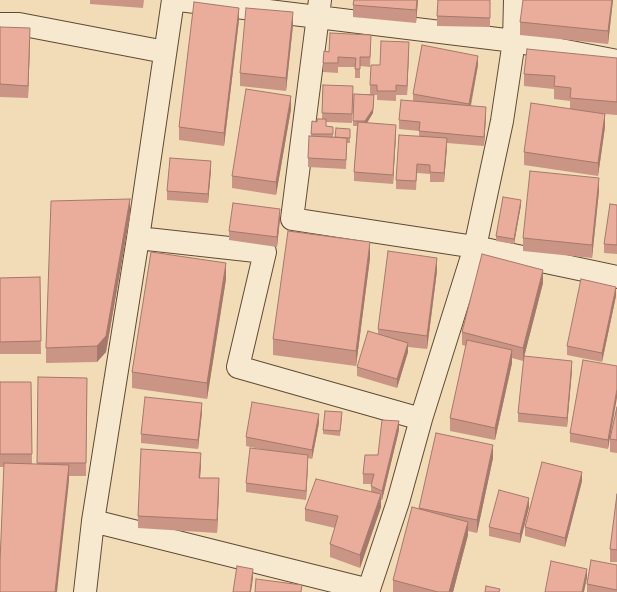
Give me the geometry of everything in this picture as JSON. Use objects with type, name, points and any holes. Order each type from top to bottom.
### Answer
[{"type":"street","points":[[85,592],[93,521],[138,238],[173,0]]},
{"type":"street","points":[[179,0],[319,8],[514,41],[617,61]]},
{"type":"street","points":[[93,521],[369,591],[398,502],[421,419],[474,247],[502,121],[514,41],[515,0]]},
{"type":"street","points":[[319,8],[292,219],[474,247],[617,277]]},
{"type":"street","points":[[0,24],[19,24],[165,52]]},
{"type":"street","points":[[138,238],[265,252],[238,367],[421,419]]},
{"type":"building","points":[[354,0],[417,0],[416,10],[353,5]]},
{"type":"building","points":[[438,0],[490,0],[490,18],[437,16]]},
{"type":"building","points":[[523,0],[612,0],[608,31],[520,22]]},
{"type":"building","points":[[194,2],[239,8],[224,133],[179,127]]},
{"type":"building","points":[[246,8],[293,12],[286,78],[240,73]]},
{"type":"building","points":[[0,27],[30,28],[28,86],[0,84]]},
{"type":"building","points":[[330,33],[371,35],[370,57],[360,57],[360,69],[355,69],[356,58],[338,57],[338,63],[323,63],[324,51],[329,52]]},
{"type":"building","points":[[381,41],[409,42],[407,86],[396,85],[396,91],[377,91],[377,85],[370,85],[371,65],[380,65]]},
{"type":"building","points":[[422,45],[478,56],[469,104],[413,94]]},
{"type":"building","points":[[527,49],[617,58],[617,102],[570,98],[571,88],[554,86],[555,76],[524,74]]},
{"type":"building","points":[[323,85],[353,86],[352,114],[322,113]]},
{"type":"building","points":[[246,89],[291,96],[276,182],[232,176]]},
{"type":"building","points":[[354,94],[374,95],[373,109],[365,121],[353,121]]},
{"type":"building","points":[[401,100],[486,107],[484,137],[419,131],[420,122],[399,120]]},
{"type":"building","points":[[531,103],[605,114],[598,163],[524,152]]},
{"type":"building","points":[[317,119],[326,119],[326,126],[333,127],[333,134],[311,134],[312,121],[317,122]]},
{"type":"building","points":[[358,122],[396,125],[393,175],[354,172]]},
{"type":"building","points":[[336,128],[350,129],[350,138],[335,137]]},
{"type":"building","points":[[399,135],[447,138],[444,173],[430,172],[430,165],[417,164],[416,181],[396,180]]},
{"type":"building","points":[[309,136],[347,138],[346,160],[308,158]]},
{"type":"building","points":[[170,158],[211,161],[208,194],[167,191]]},
{"type":"building","points":[[530,171],[599,178],[592,245],[523,238]]},
{"type":"building","points":[[503,197],[521,200],[514,239],[496,236]]},
{"type":"building","points":[[130,199],[106,336],[97,346],[46,348],[51,201]]},
{"type":"building","points":[[233,203],[280,209],[277,237],[229,231]]},
{"type":"building","points":[[610,204],[617,205],[617,245],[604,244]]},
{"type":"building","points":[[288,231],[370,242],[356,351],[273,339]]},
{"type":"building","points":[[388,251],[437,258],[427,336],[378,329]]},
{"type":"building","points":[[151,252],[226,263],[207,383],[132,372]]},
{"type":"building","points":[[482,254],[543,270],[523,348],[462,332]]},
{"type":"building","points":[[40,277],[41,341],[0,342],[0,278]]},
{"type":"building","points":[[581,279],[616,287],[602,353],[567,346]]},
{"type":"building","points":[[368,331],[408,343],[397,379],[357,367]]},
{"type":"building","points":[[467,340],[512,350],[495,428],[450,418]]},
{"type":"building","points":[[524,356],[572,361],[567,418],[518,413]]},
{"type":"building","points":[[583,360],[617,366],[617,389],[608,440],[570,433]]},
{"type":"building","points":[[38,377],[87,378],[86,463],[37,463]]},
{"type":"building","points":[[0,382],[31,382],[32,454],[0,454]]},
{"type":"building","points":[[145,397],[202,403],[198,440],[141,434]]},
{"type":"building","points":[[252,402],[319,414],[312,450],[246,437]]},
{"type":"building","points":[[617,407],[617,440],[610,439]]},
{"type":"building","points":[[325,411],[342,412],[340,431],[323,430]]},
{"type":"building","points":[[382,420],[399,421],[382,491],[371,486],[374,474],[363,474],[365,455],[378,455]]},
{"type":"building","points":[[436,433],[493,445],[477,520],[419,508]]},
{"type":"building","points":[[250,448],[308,455],[306,491],[246,483]]},
{"type":"building","points":[[141,449],[201,453],[199,478],[219,478],[217,520],[138,516]]},
{"type":"building","points":[[542,462],[582,472],[565,538],[525,527]]},
{"type":"building","points":[[4,463],[69,465],[55,592],[0,592]]},
{"type":"building","points":[[316,479],[381,494],[360,555],[330,544],[338,516],[305,509]]},
{"type":"building","points":[[499,490],[529,498],[520,534],[489,527]]},
{"type":"building","points":[[617,494],[617,550],[610,549]]},
{"type":"building","points":[[412,507],[468,522],[449,592],[438,592],[393,580]]},
{"type":"building","points":[[591,560],[617,565],[617,590],[587,584]]},
{"type":"building","points":[[551,561],[587,569],[582,592],[545,592]]},
{"type":"building","points":[[237,566],[253,569],[250,592],[233,592]]},
{"type":"building","points":[[256,579],[302,585],[301,592],[255,592]]},
{"type":"building","points":[[486,586],[500,589],[499,592],[485,592]]}]
